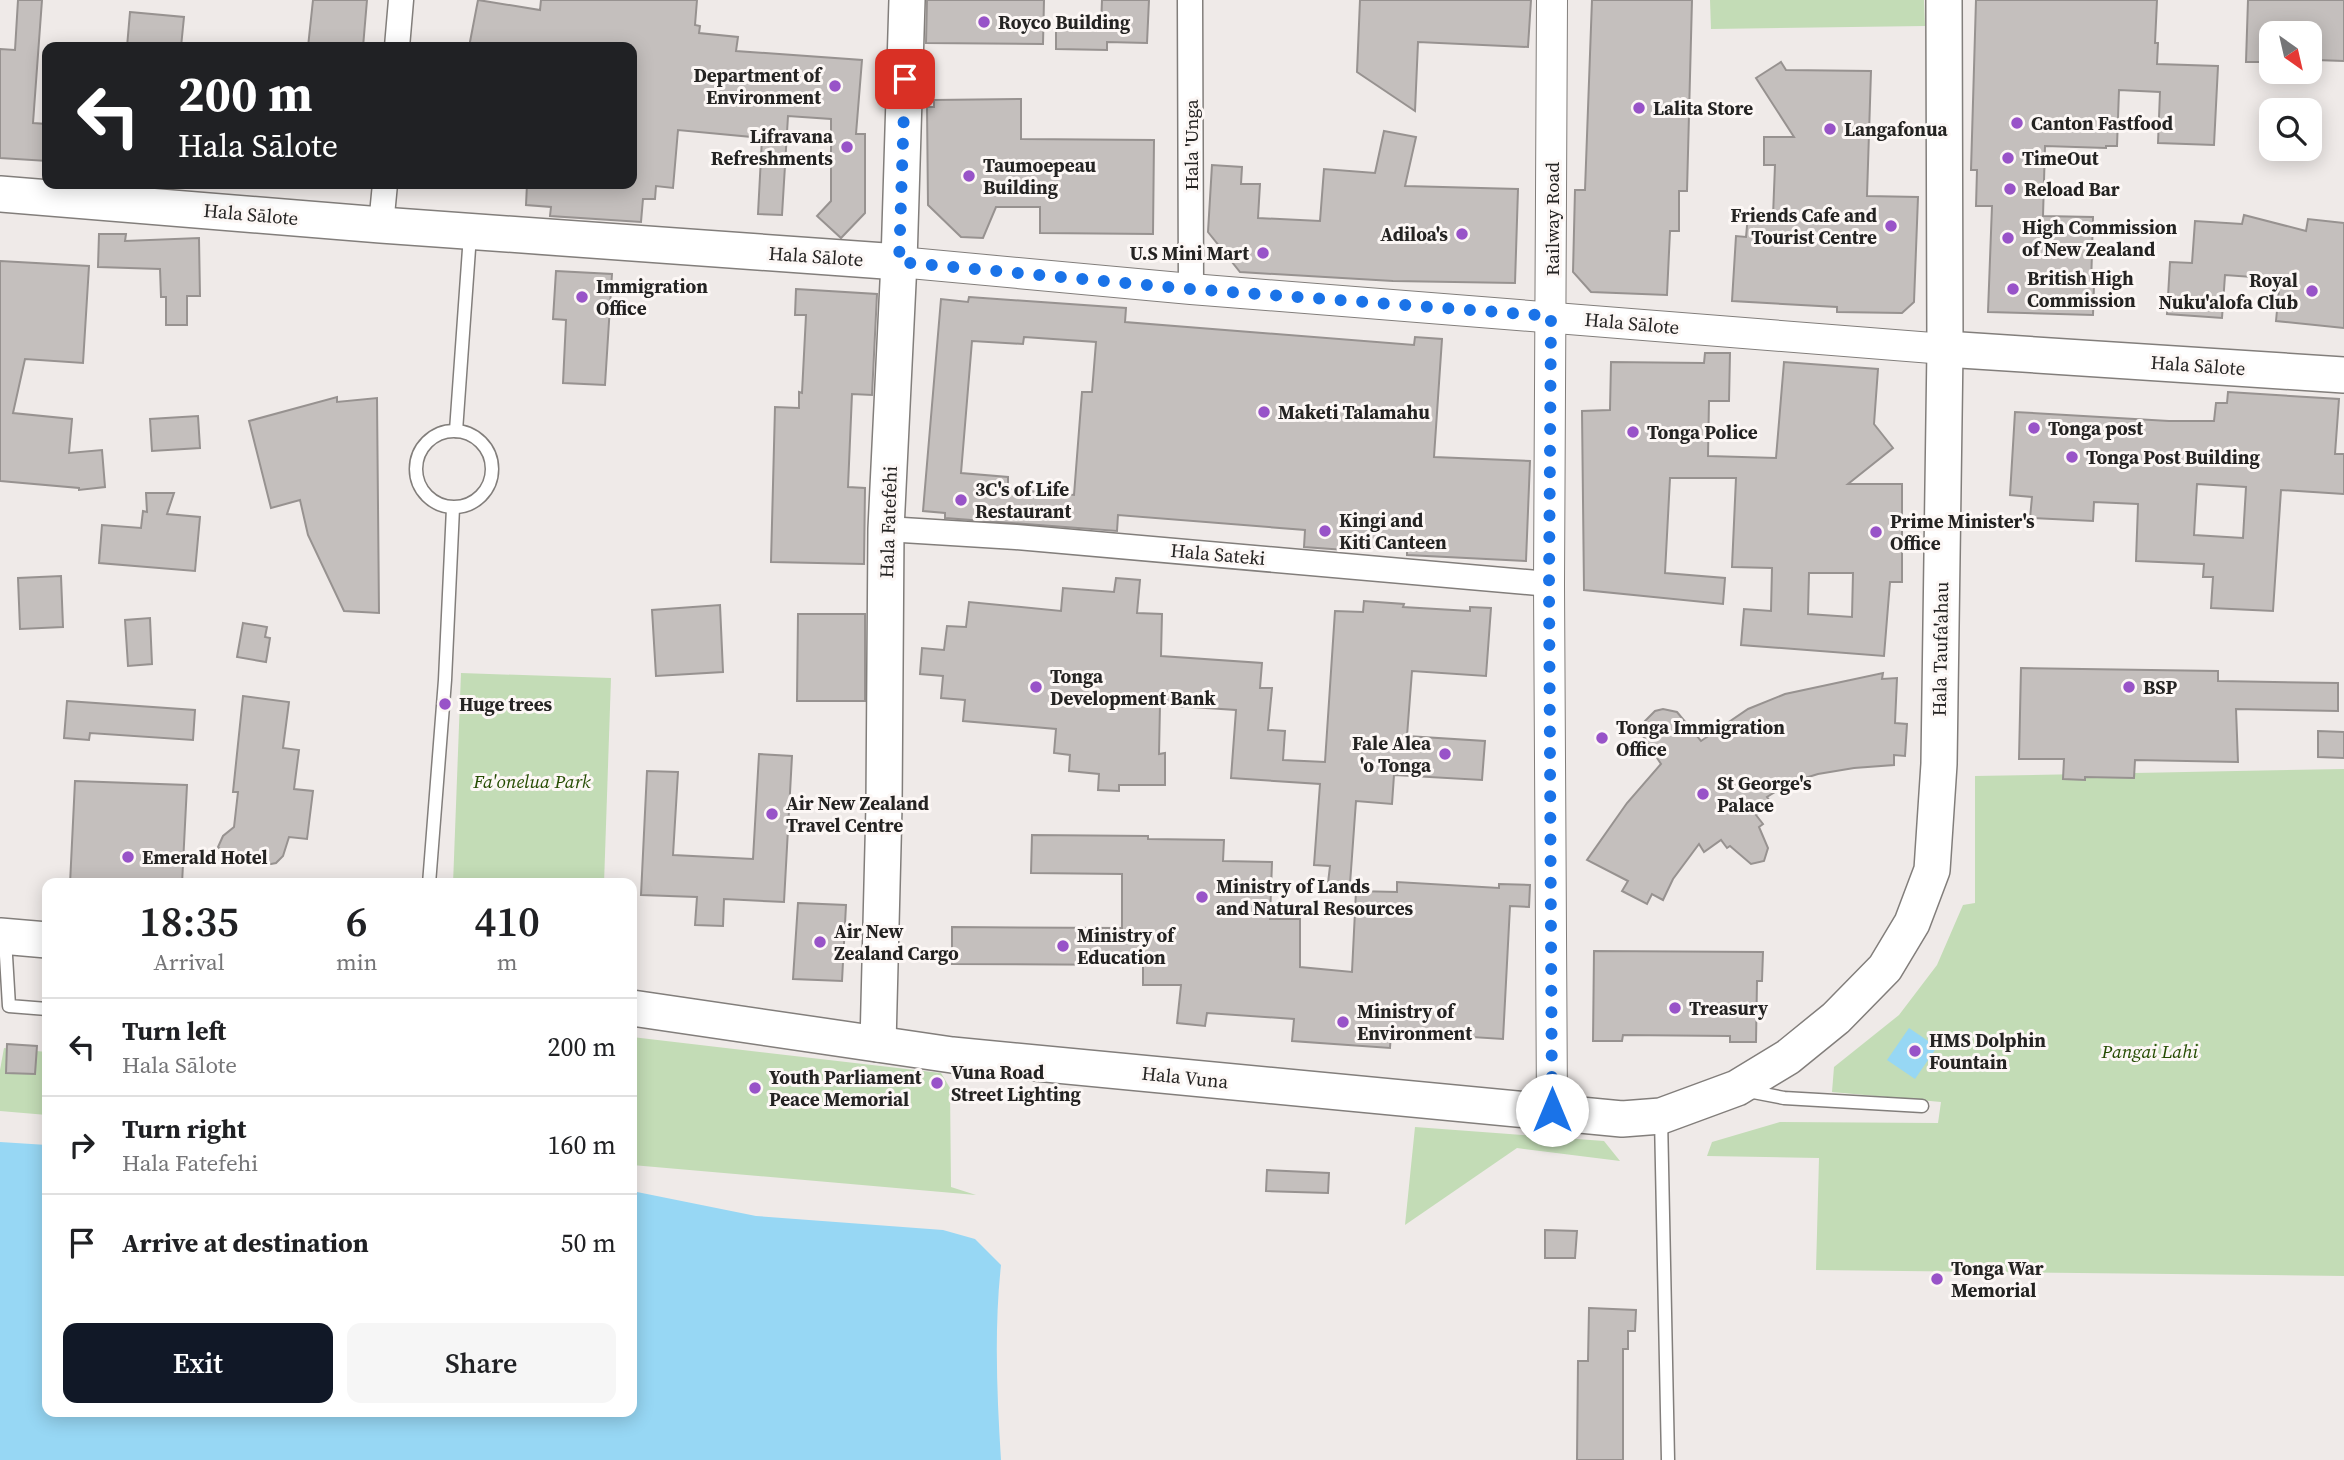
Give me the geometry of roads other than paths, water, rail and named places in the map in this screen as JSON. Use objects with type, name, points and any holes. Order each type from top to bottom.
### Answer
[{"type":"main road","name":"Hala Fatefehi","points":[[878,1044],[884,819],[886,529],[908,0]]},
{"type":"main road","name":"Hala Taufa'ahau","points":[[1737,1088],[1788,1057],[1836,1018],[1885,968],[1912,923],[1932,870],[1938,765],[1945,349],[1944,0]]},
{"type":"main road","name":"Hala Sālote","points":[[0,194],[381,225],[899,262]]},
{"type":"main road","name":"Hala Sālote","points":[[1945,349],[2344,375]]},
{"type":"main road","points":[[2,937],[42,940]]},
{"type":"main road","name":"Hala Vuna","points":[[637,1009],[966,1056],[1622,1118],[1661,1116],[1737,1088]]},
{"type":"street","points":[[397,42],[401,0]]},
{"type":"street","name":"Hala 'Unga","points":[[1190,0],[1191,289]]},
{"type":"street","name":"Railway Road","points":[[1552,0],[1549,584],[1552,1110]]},
{"type":"street","points":[[381,225],[385,189]]},
{"type":"street","name":"Hala Sālote","points":[[899,262],[1191,289],[1945,349]]},
{"type":"street","name":"Hala Sateki","points":[[886,529],[1030,538],[1549,584]]},
{"type":"lane","points":[[456,431],[470,231]]},
{"type":"lane","points":[[456,431],[469,434],[485,446],[492,471],[489,484],[482,495],[472,503],[453,508],[438,505],[427,497],[419,485],[415,471],[420,450],[429,439],[442,432],[456,431]]},
{"type":"lane","points":[[429,878],[445,680],[453,508]]},
{"type":"lane","points":[[2,937],[9,1006],[42,1009]]},
{"type":"lane","points":[[1737,1088],[1784,1098],[1922,1106]]},
{"type":"lane","points":[[1661,1116],[1668,1460]]},
{"type":"water","points":[[1909,1028],[1937,1047],[1915,1079],[1887,1060]]},
{"type":"water","points":[[0,1142],[42,1145],[42,1417],[637,1417],[637,1192],[756,1216],[943,1230],[975,1239],[1001,1265],[997,1387],[1001,1460],[0,1460]]},
{"type":"place","name":"Royco Building","points":[[984,22]]},
{"type":"place","name":"Department of Environment","points":[[835,86]]},
{"type":"place","name":"Lalita Store","points":[[1639,108]]},
{"type":"place","name":"Canton Fastfood","points":[[2017,123]]},
{"type":"place","name":"Langafonua","points":[[1830,129]]},
{"type":"place","name":"Lifravana Refreshments","points":[[847,147]]},
{"type":"place","name":"TimeOut","points":[[2008,158]]},
{"type":"place","name":"Taumoepeau Building","points":[[969,176]]},
{"type":"place","name":"Reload Bar","points":[[2010,189]]},
{"type":"place","name":"Friends Cafe and Tourist Centre","points":[[1891,226]]},
{"type":"place","name":"Adiloa's","points":[[1462,234]]},
{"type":"place","name":"High Commission of New Zealand","points":[[2008,238]]},
{"type":"place","name":"U.S Mini Mart","points":[[1263,253]]},
{"type":"place","name":"British High Commission","points":[[2013,289]]},
{"type":"place","name":"Royal Nuku'alofa Club","points":[[2312,291]]},
{"type":"place","name":"Immigration Office","points":[[582,297]]},
{"type":"place","name":"Maketi Talamahu","points":[[1264,412]]},
{"type":"place","name":"Tonga post","points":[[2034,428]]},
{"type":"place","name":"Tonga Police","points":[[1633,432]]},
{"type":"place","name":"Tonga Post Building","points":[[2072,457]]},
{"type":"place","name":"3C's of Life Restaurant","points":[[961,500]]},
{"type":"place","name":"Kingi and Kiti Canteen","points":[[1325,531]]},
{"type":"place","name":"Prime Minister's Office","points":[[1876,532]]},
{"type":"place","name":"Tonga Development Bank","points":[[1036,687]]},
{"type":"place","name":"BSP","points":[[2129,687]]},
{"type":"place","name":"Huge trees","points":[[445,704]]},
{"type":"place","name":"Tonga Immigration Office","points":[[1602,738]]},
{"type":"place","name":"Fale Alea 'o Tonga","points":[[1445,754]]},
{"type":"place","name":"St George's Palace","points":[[1703,794]]},
{"type":"place","name":"Air New Zealand Travel Centre","points":[[772,814]]},
{"type":"place","name":"Emerald Hotel","points":[[128,857]]},
{"type":"place","name":"Ministry of Lands and Natural Resources","points":[[1202,897]]},
{"type":"place","name":"Air New Zealand Cargo","points":[[820,942]]},
{"type":"place","name":"Ministry of Education","points":[[1063,946]]},
{"type":"place","name":"Treasury","points":[[1675,1008]]},
{"type":"place","name":"Ministry of Environment","points":[[1343,1022]]},
{"type":"place","name":"HMS Dolphin Fountain","points":[[1915,1051]]},
{"type":"place","name":"Vuna Road Street Lighting","points":[[937,1083]]},
{"type":"place","name":"Youth Parliament Peace Memorial","points":[[755,1088]]},
{"type":"place","name":"Tonga War Memorial","points":[[1937,1279]]},
{"type":"park label","name":"Fa'onelua Park","points":[[532,781]]},
{"type":"park label","name":"Pangai Lahi","points":[[2150,1051]]}]
